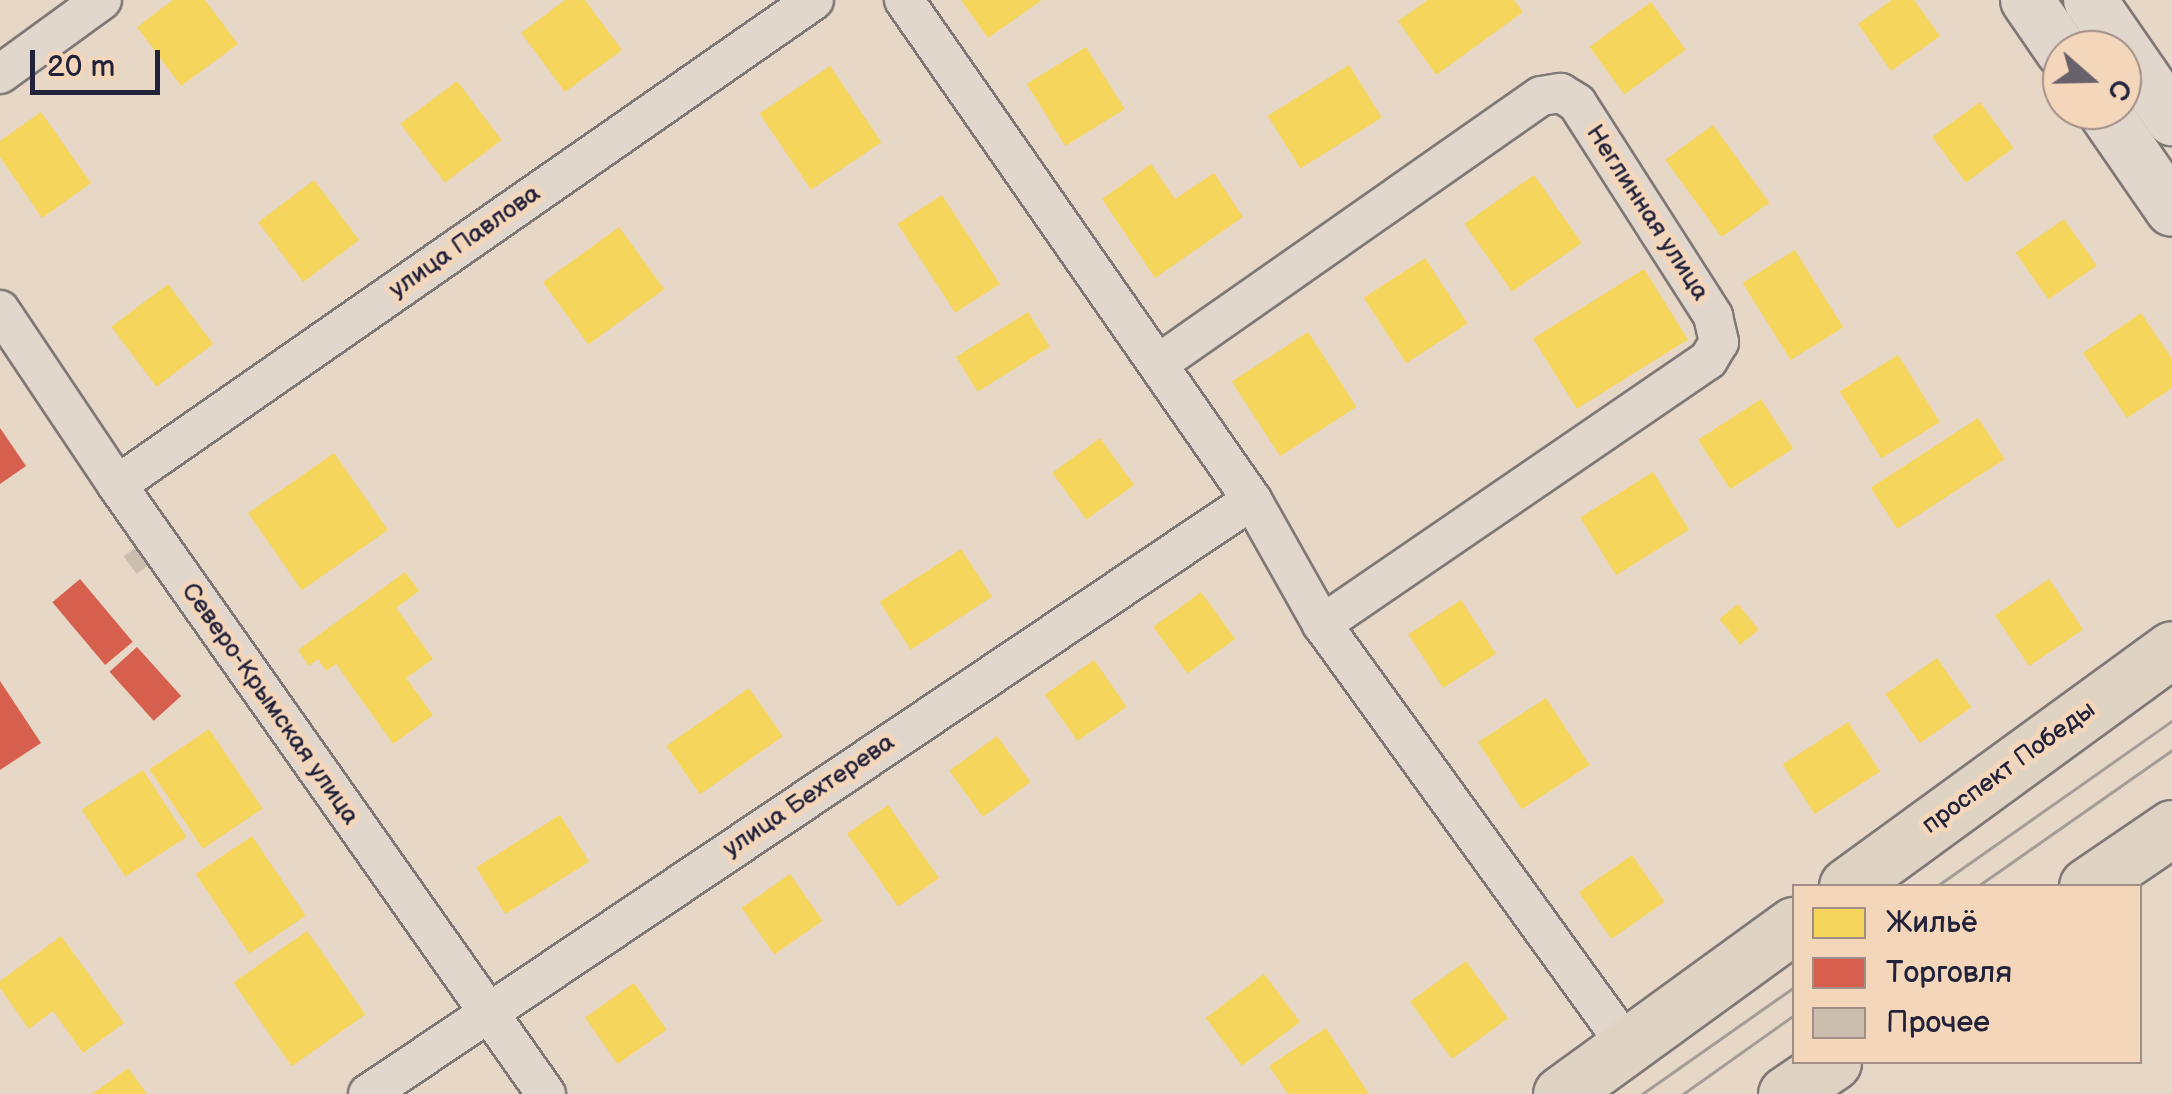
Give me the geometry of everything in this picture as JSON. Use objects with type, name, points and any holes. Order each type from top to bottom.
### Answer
[{"type":"main road","points":[[2027,0],[2048,30]]},
{"type":"main road","points":[[2090,0],[2172,119]]},
{"type":"main road","points":[[2117,130],[2172,210]]},
{"type":"main road","name":"проспект Победы","points":[[1850,884],[2172,649]]},
{"type":"main road","points":[[2090,884],[2172,828]]},
{"type":"main road","points":[[1560,1094],[1792,926]]},
{"type":"main road","points":[[1786,1094],[1830,1064]]},
{"type":"street","points":[[0,74],[102,0]]},
{"type":"street","name":"улица Павлова","points":[[117,485],[814,0]]},
{"type":"street","points":[[904,0],[1252,500],[1322,624],[1628,1046]]},
{"type":"street","name":"Неглинная улица","points":[[1158,364],[1541,96],[1561,92],[1577,103],[1713,316],[1720,342],[1708,360],[1322,624]]},
{"type":"street","name":"Северо-Крымская улица","points":[[0,310],[117,485],[484,1012],[546,1094]]},
{"type":"street","name":"улица Бехтерева","points":[[368,1094],[484,1012],[1252,500]]},
{"type":"building: Жильё","points":[[173,0],[205,0],[238,44],[181,86],[137,27]]},
{"type":"building: Жильё","points":[[565,0],[585,0],[622,50],[565,92],[521,33]]},
{"type":"building: Жильё","points":[[961,0],[1042,0],[988,38]]},
{"type":"building: Жильё","points":[[1428,0],[1514,0],[1523,12],[1436,75],[1398,21]]},
{"type":"building: Жильё","points":[[1892,0],[1914,0],[1940,36],[1891,71],[1858,24]]},
{"type":"building: Жильё","points":[[1651,2],[1686,50],[1624,94],[1590,47]]},
{"type":"building: Жильё","points":[[1086,47],[1125,109],[1065,146],[1027,84]]},
{"type":"building: Жильё","points":[[1349,65],[1382,118],[1300,168],[1268,116]]},
{"type":"building: Жильё","points":[[830,66],[881,142],[811,190],[760,114]]},
{"type":"building: Жильё","points":[[457,81],[502,140],[445,183],[400,124]]},
{"type":"building: Жильё","points":[[1980,102],[2014,148],[1966,183],[1932,137]]},
{"type":"building: Жильё","points":[[41,112],[91,183],[42,218],[0,157],[0,141]]},
{"type":"building: Жильё","points":[[1713,125],[1769,203],[1722,237],[1665,160]]},
{"type":"building: Жильё","points":[[1151,164],[1175,199],[1214,173],[1243,217],[1155,278],[1102,199]]},
{"type":"building: Жильё","points":[[1534,175],[1582,243],[1512,292],[1464,224]]},
{"type":"building: Жильё","points":[[314,180],[359,240],[303,282],[258,222]]},
{"type":"building: Жильё","points":[[942,195],[1000,284],[955,313],[898,224]]},
{"type":"building: Жильё","points":[[2064,219],[2097,266],[2048,300],[2016,253]]},
{"type":"building: Жильё","points":[[619,227],[664,289],[588,345],[543,282]]},
{"type":"building: Жильё","points":[[1795,250],[1843,327],[1791,360],[1742,283]]},
{"type":"building: Жильё","points":[[1425,258],[1467,323],[1406,363],[1364,298]]},
{"type":"building: Жильё","points":[[1644,269],[1688,339],[1577,409],[1533,338]]},
{"type":"building: Жильё","points":[[168,284],[213,344],[156,387],[111,327]]},
{"type":"building: Жильё","points":[[1028,312],[1050,347],[978,392],[956,357]]},
{"type":"building: Жильё","points":[[2141,313],[2172,359],[2172,388],[2127,418],[2083,353]]},
{"type":"building: Жильё","points":[[1308,332],[1356,407],[1280,456],[1232,382]]},
{"type":"building: Жильё","points":[[1898,355],[1940,422],[1881,459],[1839,392]]},
{"type":"building: Жильё","points":[[1761,399],[1793,448],[1730,489],[1698,440]]},
{"type":"building: Жильё","points":[[1978,418],[2005,459],[1897,529],[1871,488]]},
{"type":"building: Жильё","points":[[1100,438],[1134,485],[1086,520],[1052,473]]},
{"type":"building: Жильё","points":[[334,453],[388,530],[302,590],[248,513]]},
{"type":"building: Жильё","points":[[1653,472],[1689,530],[1616,575],[1580,518]]},
{"type":"building: Жильё","points":[[961,549],[992,597],[911,650],[880,602]]},
{"type":"building: Жильё","points":[[405,572],[419,591],[396,608],[433,659],[406,678],[433,715],[393,744],[336,664],[326,671],[318,659],[309,666],[298,650]]},
{"type":"building: Жильё","points":[[2049,579],[2083,630],[2029,666],[1995,615]]},
{"type":"building: Жильё","points":[[1201,592],[1235,639],[1187,674],[1153,627]]},
{"type":"building: Жильё","points":[[1461,600],[1496,654],[1443,688],[1408,634]]},
{"type":"building: Жильё","points":[[1738,604],[1759,630],[1740,645],[1719,619]]},
{"type":"building: Жильё","points":[[1937,658],[1971,707],[1920,743],[1885,694]]},
{"type":"building: Жильё","points":[[1094,660],[1127,707],[1078,741],[1045,694]]},
{"type":"building: Жильё","points":[[749,688],[783,736],[700,794],[666,746]]},
{"type":"building: Жильё","points":[[1546,698],[1590,765],[1522,809],[1478,742]]},
{"type":"building: Жильё","points":[[1848,722],[1880,771],[1815,814],[1783,764]]},
{"type":"building: Жильё","points":[[209,729],[263,809],[203,849],[149,769]]},
{"type":"building: Жильё","points":[[997,736],[1031,782],[983,817],[949,771]]},
{"type":"building: Жильё","points":[[143,770],[187,837],[125,877],[82,810]]},
{"type":"building: Жильё","points":[[888,805],[939,878],[898,907],[847,834]]},
{"type":"building: Жильё","points":[[560,815],[589,862],[505,914],[476,867]]},
{"type":"building: Жильё","points":[[252,836],[306,916],[249,954],[196,874]]},
{"type":"building: Жильё","points":[[1632,855],[1665,902],[1611,939],[1579,892]]},
{"type":"building: Жильё","points":[[790,874],[823,921],[774,955],[742,908]]},
{"type":"building: Жильё","points":[[307,931],[366,1015],[292,1066],[233,983]]},
{"type":"building: Жильё","points":[[61,936],[124,1023],[83,1053],[53,1011],[29,1029],[0,988],[0,981]]},
{"type":"building: Жильё","points":[[1466,961],[1508,1018],[1452,1059],[1410,1002]]},
{"type":"building: Жильё","points":[[1264,974],[1300,1022],[1242,1066],[1206,1018]]},
{"type":"building: Жильё","points":[[634,983],[667,1030],[618,1064],[585,1017]]},
{"type":"building: Жильё","points":[[1326,1028],[1369,1094],[1288,1094],[1269,1066]]},
{"type":"building: Жильё","points":[[128,1068],[147,1094],[92,1094]]},
{"type":"building: Торговля","points":[[0,428],[26,466],[0,484]]},
{"type":"building: Торговля","points":[[80,579],[133,642],[105,665],[52,602]]},
{"type":"building: Торговля","points":[[137,647],[181,696],[154,721],[110,672]]},
{"type":"building: Торговля","points":[[0,681],[41,743],[0,770]]},
{"type":"building: Прочее","points":[[135,548],[148,566],[137,574],[124,556]]},
{"type":"tram line","points":[[1940,884],[2172,721]]},
{"type":"tram line","points":[[1981,884],[2172,750]]},
{"type":"tram line","points":[[1642,1094],[1792,988]]},
{"type":"tram line","points":[[1683,1094],[1792,1016]]}]
